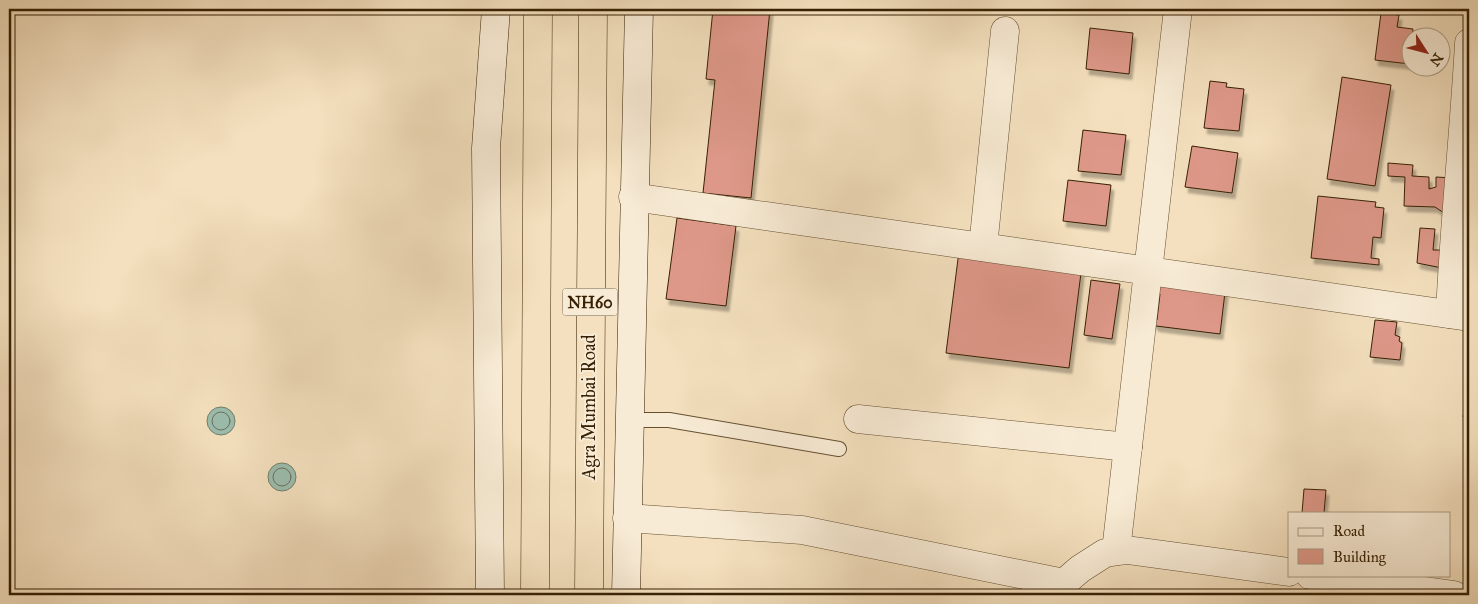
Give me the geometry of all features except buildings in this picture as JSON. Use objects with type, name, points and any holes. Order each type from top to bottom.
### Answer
[{"type":"highway","name":"NH60","points":[[535,595],[538,9]]},
{"type":"highway","name":"Agra Mumbai Road","points":[[589,595],[593,9]]},
{"type":"street","points":[[490,595],[486,148],[496,9]]},
{"type":"street","points":[[626,595],[633,197],[639,9]]},
{"type":"street","points":[[1116,551],[1178,9]]},
{"type":"street","points":[[983,247],[1005,31]]},
{"type":"street","points":[[633,197],[1459,316],[1454,226],[1464,127],[1469,43]]},
{"type":"street","points":[[858,419],[1128,447]]},
{"type":"street","points":[[627,518],[802,530],[1057,589],[1080,569],[1104,553],[1127,550],[1288,572]]},
{"type":"street","points":[[1317,576],[1454,595]]},
{"type":"lane","points":[[629,420],[669,420],[839,449]]},
{"type":"water","points":[[221,407],[231,411],[235,421],[231,431],[221,435],[211,431],[207,421],[211,411]]},
{"type":"water","points":[[282,463],[292,467],[296,477],[292,487],[282,491],[272,487],[268,477],[272,467]]}]
